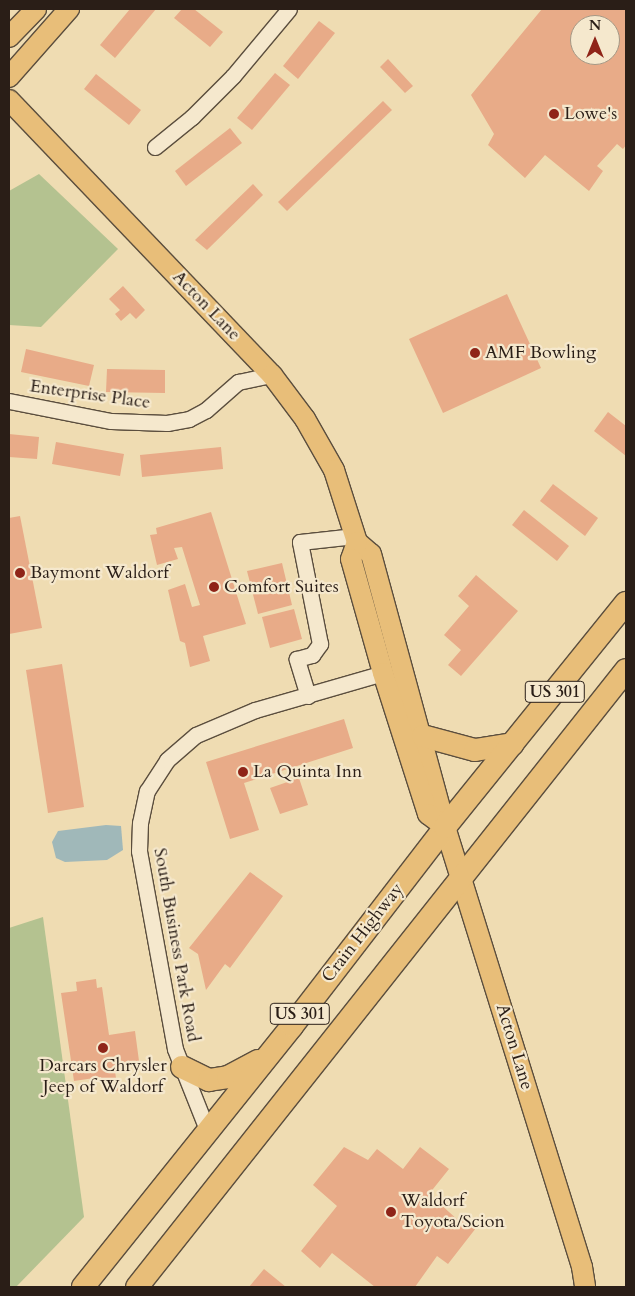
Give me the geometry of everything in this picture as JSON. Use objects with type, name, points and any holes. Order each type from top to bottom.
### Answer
[{"type":"highway","name":"Crain Highway","points":[[83,1287],[292,1026],[445,827],[514,744],[626,603]]},
{"type":"highway","name":"US 301","points":[[137,1287],[626,670]]},
{"type":"highway","points":[[422,736],[475,750],[514,744]]},
{"type":"highway","points":[[182,1067],[209,1080],[228,1077],[247,1070],[263,1057],[292,1026]]},
{"type":"main road","points":[[9,37],[36,9]]},
{"type":"main road","points":[[9,77],[69,9]]},
{"type":"main road","name":"Acton Lane","points":[[9,100],[272,375],[305,419],[334,470],[356,539],[371,554],[422,736],[445,827],[582,1267],[585,1287]]},
{"type":"main road","name":"Acton Lane","points":[[356,539],[351,559],[383,673],[428,814],[445,827]]},
{"type":"main road","name":"Acton Lane","points":[[582,1267],[594,1272],[598,1287]]},
{"type":"street","points":[[154,147],[192,117],[233,76],[288,9]]},
{"type":"street","name":"Enterprise Place","points":[[9,401],[111,421],[167,423],[189,419],[206,410],[238,382],[272,375]]},
{"type":"street","points":[[308,696],[297,659],[312,655],[320,644],[300,542],[356,539]]},
{"type":"street","name":"South Business Park Road","points":[[208,1132],[175,1049],[139,851],[140,823],[148,792],[167,760],[196,735],[255,710],[383,673]]},
{"type":"green space","points":[[39,174],[118,249],[41,327],[9,325],[9,191]]},
{"type":"green space","points":[[43,917],[84,1217],[16,1287],[9,1287],[9,928]]},
{"type":"water","points":[[106,825],[121,826],[123,850],[107,860],[65,862],[56,858],[52,842],[58,831]]},
{"type":"building","points":[[130,9],[156,9],[115,58],[100,45]]},
{"type":"building","points":[[182,9],[194,9],[223,32],[210,47],[174,18]]},
{"type":"building","name":"Lowe's","points":[[542,9],[626,9],[626,145],[623,149],[617,144],[597,166],[603,171],[589,191],[545,155],[525,178],[488,145],[494,134],[471,95]]},
{"type":"building","points":[[319,21],[335,33],[298,79],[283,66]]},
{"type":"building","points":[[388,59],[413,86],[405,93],[380,67]]},
{"type":"building","points":[[275,73],[290,85],[252,130],[237,118]]},
{"type":"building","points":[[96,74],[141,110],[129,125],[84,89]]},
{"type":"building","points":[[383,101],[392,110],[287,211],[278,202]]},
{"type":"building","points":[[230,128],[242,143],[186,186],[175,171]]},
{"type":"building","points":[[253,184],[263,195],[207,250],[195,240]]},
{"type":"building","points":[[123,286],[145,310],[136,319],[130,313],[121,321],[115,314],[120,310],[109,299]]},
{"type":"building","name":"AMF Bowling","points":[[507,294],[541,368],[443,413],[409,339]]},
{"type":"building","points":[[26,349],[94,365],[89,386],[21,372]]},
{"type":"building","points":[[107,369],[165,370],[165,393],[106,392]]},
{"type":"building","points":[[608,412],[626,426],[626,456],[594,431]]},
{"type":"building","points":[[9,434],[39,437],[37,459],[9,457]]},
{"type":"building","points":[[56,442],[124,454],[120,476],[52,464]]},
{"type":"building","points":[[221,447],[223,469],[142,477],[140,455]]},
{"type":"building","points":[[553,484],[598,518],[585,536],[540,501]]},
{"type":"building","points":[[524,510],[569,546],[557,561],[512,525]]},
{"type":"building","name":"Comfort Suites","points":[[211,512],[246,624],[203,636],[210,661],[190,667],[185,643],[180,641],[168,590],[185,584],[192,607],[200,605],[182,547],[174,548],[178,559],[157,565],[150,535],[157,534],[156,528]]},
{"type":"building","name":"Baymont Waldorf","points":[[20,516],[42,628],[9,634],[9,518]]},
{"type":"building","points":[[282,563],[292,605],[258,614],[247,571]]},
{"type":"building","points":[[476,575],[518,611],[461,676],[448,665],[461,650],[444,635],[469,606],[458,596]]},
{"type":"building","points":[[294,609],[302,639],[270,648],[262,617]]},
{"type":"building","points":[[62,664],[84,807],[48,813],[26,670]]},
{"type":"building","name":"La Quinta Inn","points":[[344,719],[353,748],[244,783],[259,830],[230,839],[206,762]]},
{"type":"building","points":[[299,778],[308,805],[280,814],[270,788]]},
{"type":"building","points":[[250,872],[283,896],[230,968],[225,964],[206,990],[198,954],[189,948]]},
{"type":"building","name":"Darcars Chrysler Jeep of Waldorf","points":[[96,979],[97,988],[102,987],[109,1035],[135,1031],[139,1061],[114,1065],[118,1091],[104,1093],[101,1077],[74,1081],[61,993],[77,991],[76,982]]},
{"type":"building","name":"Waldorf Toyota/Scion","points":[[344,1147],[368,1160],[377,1149],[403,1169],[420,1147],[449,1169],[429,1194],[459,1221],[463,1218],[476,1228],[448,1264],[437,1256],[415,1287],[375,1287],[332,1253],[320,1268],[301,1251],[337,1206],[313,1185]]},
{"type":"building","points":[[264,1269],[286,1287],[249,1287]]},
{"type":"place","name":"Lowe's","points":[[554,114]]},
{"type":"place","name":"AMF Bowling","points":[[475,353]]},
{"type":"place","name":"Baymont Waldorf","points":[[20,573]]},
{"type":"place","name":"Comfort Suites","points":[[214,587]]},
{"type":"place","name":"La Quinta Inn","points":[[243,772]]},
{"type":"place","name":"Darcars Chrysler Jeep of Waldorf","points":[[103,1048]]},
{"type":"place","name":"Waldorf Toyota/Scion","points":[[391,1212]]}]
